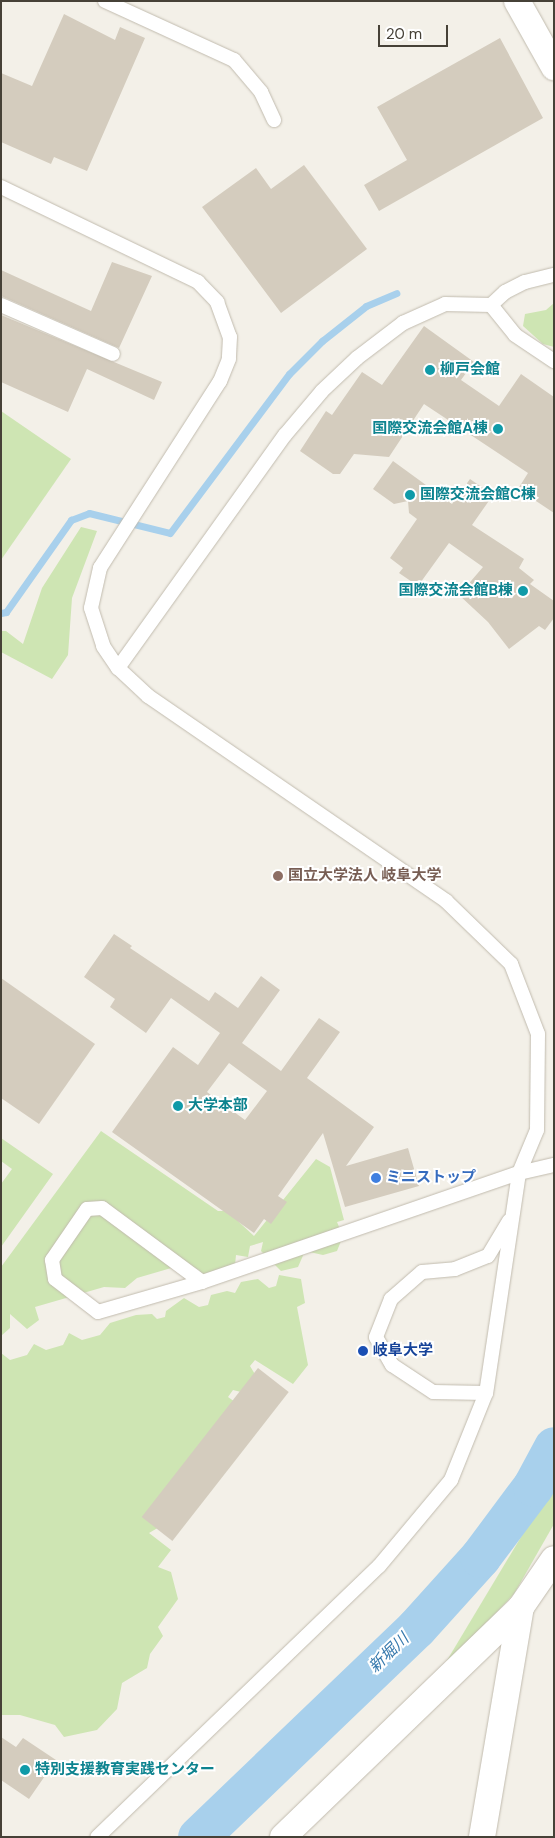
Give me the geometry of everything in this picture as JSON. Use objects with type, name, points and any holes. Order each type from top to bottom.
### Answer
[{"type":"street","points":[[517,1],[554,67]]},
{"type":"street","points":[[283,1837],[521,1607],[554,1559]]},
{"type":"street","points":[[482,1837],[521,1607]]},
{"type":"lane","points":[[105,1],[234,60],[261,92],[274,120]]},
{"type":"lane","points":[[1,187],[198,282],[217,302],[230,337],[229,359],[220,381],[100,568],[91,608],[103,646],[118,668],[148,696],[446,901],[511,964],[538,1034],[537,1130],[519,1173],[486,1394],[451,1480],[378,1566],[97,1837]]},
{"type":"lane","points":[[118,668],[286,435],[336,378],[403,323],[444,304],[491,305],[504,292],[525,282],[554,275]]},
{"type":"lane","points":[[1,305],[113,354]]},
{"type":"lane","points":[[491,305],[515,334],[554,361]]},
{"type":"lane","points":[[202,1282],[102,1208],[88,1209],[52,1260],[55,1279],[98,1312],[202,1282],[519,1173],[554,1165]]},
{"type":"lane","points":[[486,1394],[433,1392],[392,1365],[376,1337],[391,1298],[422,1272],[455,1269],[488,1256],[512,1215]]},
{"type":"green space","points":[[554,303],[554,347],[543,344],[523,326],[525,314],[546,310]]},
{"type":"green space","points":[[1,411],[71,459],[1,560]]},
{"type":"green space","points":[[81,527],[97,531],[72,598],[68,655],[52,679],[1,652],[1,631],[6,631],[23,644],[42,588]]},
{"type":"green space","points":[[101,1131],[218,1211],[227,1211],[254,1236],[316,1159],[330,1167],[344,1220],[337,1222],[343,1236],[337,1251],[323,1255],[305,1251],[298,1267],[281,1271],[261,1251],[263,1242],[250,1246],[248,1257],[236,1255],[235,1265],[206,1285],[199,1270],[185,1264],[137,1278],[125,1288],[104,1287],[35,1307],[39,1320],[27,1329],[10,1314],[10,1328],[1,1336],[1,1267]]},
{"type":"green space","points":[[1,1138],[53,1174],[1,1247],[1,1184],[12,1169],[1,1161]]},
{"type":"green space","points":[[279,1275],[301,1279],[305,1303],[297,1307],[308,1365],[293,1384],[255,1360],[250,1366],[259,1381],[249,1394],[233,1390],[228,1397],[238,1404],[161,1526],[149,1533],[171,1550],[158,1567],[171,1572],[178,1599],[158,1627],[163,1636],[150,1654],[147,1668],[122,1683],[117,1709],[97,1730],[64,1737],[55,1725],[20,1715],[2,1715],[1,1353],[10,1360],[27,1355],[34,1344],[46,1350],[63,1345],[69,1333],[82,1340],[100,1335],[110,1323],[136,1315],[152,1314],[157,1319],[165,1317],[166,1311],[184,1298],[199,1307],[208,1305],[211,1295],[227,1291],[235,1293],[241,1282],[258,1279],[269,1288],[276,1286]]},
{"type":"green space","points":[[554,1482],[554,1524],[514,1594],[440,1672]]},
{"type":"building","points":[[64,14],[115,40],[120,27],[145,38],[87,171],[54,157],[51,164],[1,142],[1,73],[32,86]]},
{"type":"building","points":[[500,38],[543,118],[379,211],[364,185],[407,160],[377,107]]},
{"type":"building","points":[[304,165],[367,249],[281,313],[202,207],[256,168],[271,189]]},
{"type":"building","points":[[112,262],[152,276],[119,348],[1,296],[1,270],[91,311]]},
{"type":"building","points":[[1,315],[162,382],[154,400],[87,369],[68,412],[1,382]]},
{"type":"building","points":[[424,326],[474,362],[461,380],[499,406],[521,374],[554,397],[554,513],[518,489],[528,473],[424,404],[389,457],[354,454],[340,474],[333,474],[300,451],[326,411],[332,415],[362,372],[382,385]]},
{"type":"building","points":[[393,461],[452,504],[470,479],[493,495],[472,525],[524,559],[519,568],[534,580],[530,584],[554,601],[554,618],[545,630],[539,626],[509,649],[488,622],[459,595],[483,567],[449,543],[418,586],[399,573],[403,568],[390,558],[417,519],[409,513],[408,501],[394,504],[373,489]]},
{"type":"building","name":"大学本部","points":[[114,934],[132,946],[130,948],[209,1001],[215,992],[238,1008],[261,976],[280,990],[242,1043],[281,1071],[319,1018],[340,1032],[307,1078],[374,1127],[346,1166],[408,1148],[419,1186],[345,1207],[323,1133],[278,1196],[287,1202],[271,1224],[264,1219],[254,1233],[112,1132],[173,1047],[198,1065],[220,1033],[171,998],[146,1033],[110,1007],[115,999],[84,977]],"holes":[[[229,1063],[267,1091],[245,1120],[207,1092]]]},
{"type":"building","points":[[1,978],[95,1044],[39,1124],[1,1098]]},
{"type":"building","points":[[258,1368],[289,1392],[172,1541],[142,1517]]},
{"type":"building","name":"特別支援教育実践センター","points":[[1,1737],[16,1747],[23,1738],[56,1760],[29,1799],[1,1780]]},
{"type":"waterway","points":[[1,613],[6,612],[71,520],[89,513],[170,533],[289,374],[322,341],[366,306],[396,293]]},
{"type":"waterway","name":"新堀川","points":[[198,1837],[416,1628],[480,1557],[533,1486],[554,1447]]},
{"type":"place","name":"柳戸会館","points":[[430,370]]},
{"type":"place","name":"国際交流会館A棟","points":[[498,429]]},
{"type":"place","name":"国際交流会館C棟","points":[[410,495]]},
{"type":"place","name":"国際交流会館B棟","points":[[523,591]]},
{"type":"place","name":"国立大学法人 岐阜大学","points":[[278,876]]},
{"type":"place","name":"大学本部","points":[[178,1106]]},
{"type":"place","name":"ミニストップ","points":[[376,1178]]},
{"type":"place","name":"岐阜大学","points":[[363,1351]]},
{"type":"place","name":"特別支援教育実践センター","points":[[25,1770]]}]
